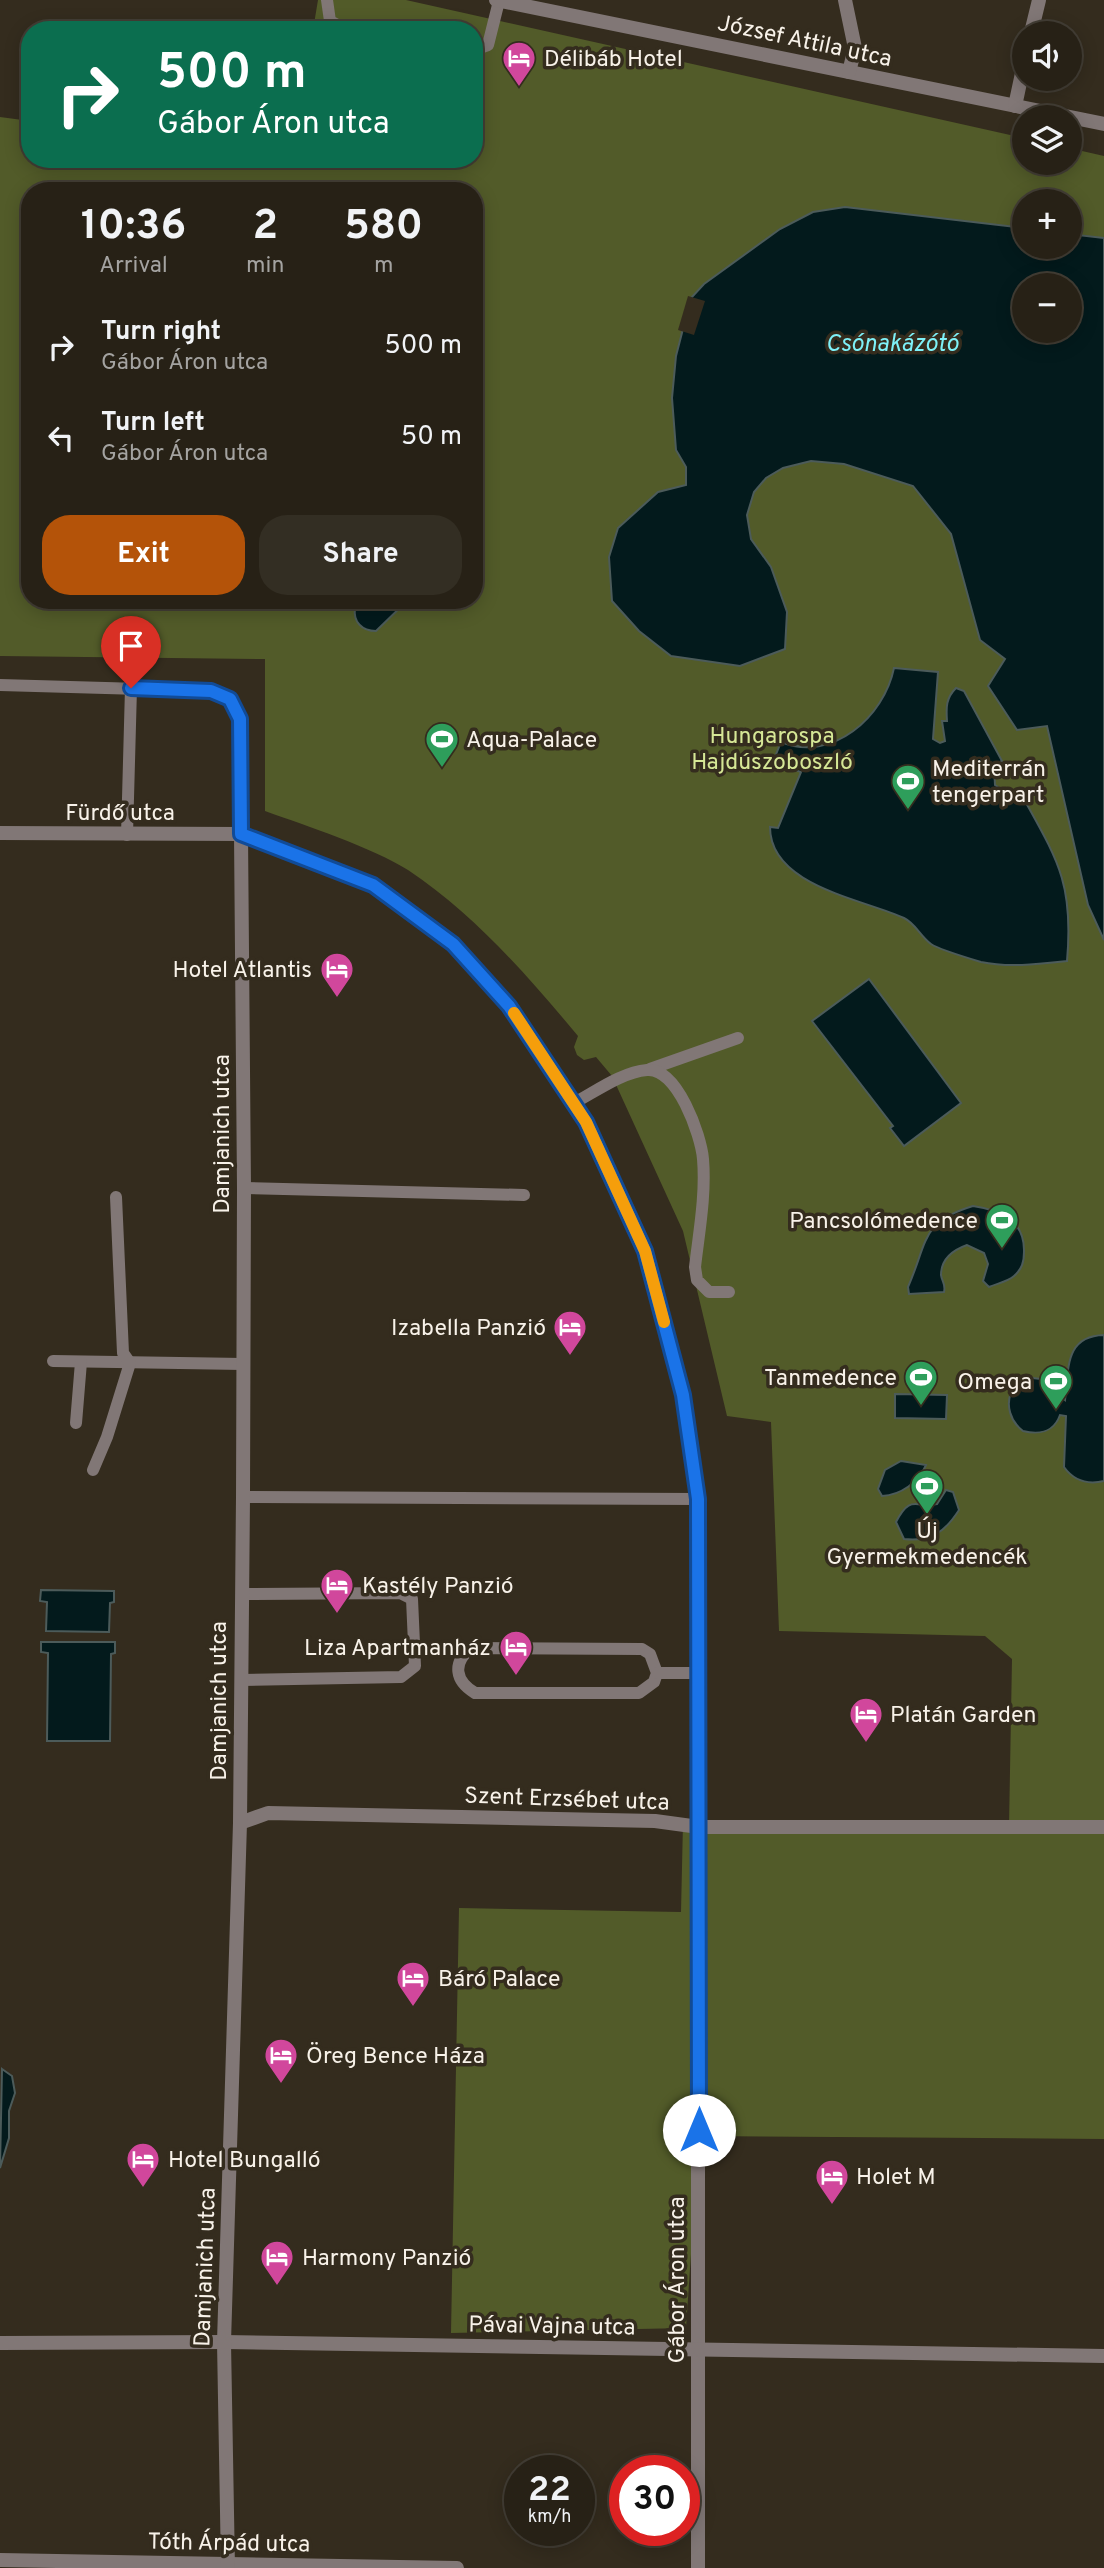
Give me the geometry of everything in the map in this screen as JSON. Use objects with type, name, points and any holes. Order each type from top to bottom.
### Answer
[{"type":"street","name":"József Attila utca","points":[[498,0],[1012,106]]},
{"type":"street","points":[[845,0],[855,48],[849,72]]},
{"type":"street","points":[[1034,21],[1038,0]]},
{"type":"street","name":"József Attila utca","points":[[1082,120],[1104,124]]},
{"type":"street","name":"Fürdő utca","points":[[0,833],[241,834]]},
{"type":"street","name":"Gábor Áron utca","points":[[241,834],[373,885],[453,944],[509,1006],[586,1122],[645,1251],[683,1395],[698,1499],[698,2568]]},
{"type":"street","name":"Damjanich utca","points":[[228,2566],[224,2342],[240,1823],[243,1497],[241,834]]},
{"type":"street","name":"Szent Erzsébet utca","points":[[240,1823],[268,1813],[655,1821],[699,1827],[1104,1827]]},
{"type":"street","name":"Pávai Vajna utca","points":[[0,2343],[224,2342],[1104,2356]]},
{"type":"street","name":"Tóth Árpád utca","points":[[0,2560],[457,2568]]},
{"type":"lane","points":[[327,0],[330,21]]},
{"type":"lane","points":[[483,47],[488,45],[498,0]]},
{"type":"lane","points":[[0,685],[211,691],[230,699],[240,719],[241,834]]},
{"type":"lane","points":[[127,835],[131,688]]},
{"type":"lane","points":[[573,1103],[630,1074],[738,1038]]},
{"type":"lane","points":[[650,1069],[670,1077],[679,1089],[703,1156],[704,1187],[695,1267],[697,1280],[709,1292],[729,1292]]},
{"type":"lane","points":[[244,1188],[524,1195]]},
{"type":"lane","points":[[116,1197],[123,1353],[130,1363]]},
{"type":"lane","points":[[53,1361],[243,1364]]},
{"type":"lane","points":[[76,1423],[81,1362]]},
{"type":"lane","points":[[93,1470],[107,1437],[130,1363]]},
{"type":"lane","points":[[243,1497],[698,1499]]},
{"type":"lane","points":[[241,1680],[401,1677],[415,1666],[412,1599],[400,1593],[242,1594]]},
{"type":"lane","points":[[471,1648],[642,1648],[650,1654],[657,1673],[654,1682],[639,1693],[475,1693],[464,1687],[457,1669],[460,1660],[471,1648]]},
{"type":"lane","points":[[657,1673],[699,1673]]},
{"type":"green space","name":"Hungarospa Hajdúszoboszló","points":[[318,0],[406,0],[1012,135],[1012,175],[1082,175],[1082,151],[1104,156],[1104,2139],[699,2136],[686,2328],[451,2333],[459,1908],[681,1912],[683,1822],[1009,1827],[1012,1659],[985,1636],[779,1631],[771,1422],[727,1416],[683,1231],[612,1076],[596,1057],[584,1060],[577,1055],[574,1047],[578,1036],[499,947],[456,906],[393,861],[265,811],[265,659],[0,656],[0,117],[21,120],[21,168],[483,168],[483,21],[314,21]]},
{"type":"water","name":"Csónakázótó","points":[[845,207],[1012,227],[1012,259],[1082,259],[1082,235],[1104,238],[1104,940],[1088,905],[1047,726],[1017,730],[988,686],[1005,659],[980,640],[951,534],[913,486],[844,464],[811,461],[783,468],[766,478],[754,492],[747,515],[751,539],[771,567],[787,612],[785,649],[740,666],[671,656],[639,631],[612,601],[609,557],[618,528],[658,492],[686,485],[686,467],[676,450],[672,398],[676,356],[691,298],[704,284],[780,229],[813,212]]},
{"type":"water","points":[[355,609],[399,609],[376,631],[360,625]]},
{"type":"water","name":"Mediterrán tengerpart","points":[[894,668],[938,672],[933,739],[940,743],[945,741],[942,721],[947,721],[948,699],[956,688],[964,691],[1002,761],[994,765],[995,785],[1011,796],[1020,792],[1060,872],[1068,911],[1067,961],[1024,965],[992,964],[940,948],[927,941],[912,923],[904,918],[822,888],[802,877],[785,863],[774,847],[770,827],[778,828],[801,772],[773,762],[781,742],[800,747],[819,746],[837,741],[853,731],[879,703]]},
{"type":"water","points":[[869,979],[961,1103],[904,1146],[890,1128],[893,1126],[812,1021]]},
{"type":"water","name":"Pancsolómedence","points":[[973,1206],[992,1210],[1015,1224],[1023,1241],[1024,1252],[1019,1271],[1008,1280],[989,1287],[983,1281],[988,1264],[984,1253],[967,1245],[953,1252],[943,1264],[941,1275],[944,1292],[909,1294],[908,1287],[923,1246],[934,1227],[956,1212]]},
{"type":"water","name":"Omega","points":[[1104,1335],[1104,1481],[1087,1482],[1072,1476],[1064,1467],[1066,1416],[1060,1415],[1054,1425],[1045,1431],[1023,1431],[1010,1413],[1009,1402],[1016,1385],[1023,1380],[1034,1378],[1049,1383],[1065,1400],[1069,1367],[1075,1348],[1082,1341]]},
{"type":"water","name":"Tanmedence","points":[[895,1394],[947,1395],[946,1419],[895,1418]]},
{"type":"water","name":"Új Gyermekmedencék","points":[[901,1461],[926,1465],[919,1477],[908,1486],[896,1493],[882,1496],[878,1489],[885,1470]]},
{"type":"water","name":"Új Gyermekmedencék","points":[[946,1490],[953,1492],[959,1510],[943,1530],[922,1539],[904,1539],[896,1522],[901,1513],[914,1504],[937,1504]]},
{"type":"water","points":[[41,1590],[114,1591],[114,1602],[110,1603],[109,1632],[46,1631],[47,1602],[40,1601]]},
{"type":"water","points":[[41,1642],[115,1642],[115,1653],[111,1654],[110,1741],[47,1741],[48,1653],[41,1652]]},
{"type":"water","points":[[2,2069],[12,2076],[15,2093],[9,2111],[9,2138],[0,2168]]},
{"type":"pier","points":[[688,296],[705,301],[694,335],[678,330]]},
{"type":"slow traffic","points":[[514,1013],[586,1122],[645,1251],[664,1322]]},
{"type":"place","name":"Délibáb Hotel","points":[[519,88]]},
{"type":"place","name":"Aqua-Palace","points":[[442,769]]},
{"type":"place","name":"Mediterrán tengerpart","points":[[908,811]]},
{"type":"place","name":"Hotel Atlantis","points":[[337,999]]},
{"type":"place","name":"Pancsolómedence","points":[[1002,1250]]},
{"type":"place","name":"Izabella Panzió","points":[[570,1357]]},
{"type":"place","name":"Tanmedence","points":[[921,1407]]},
{"type":"place","name":"Omega","points":[[1056,1411]]},
{"type":"place","name":"Új Gyermekmedencék","points":[[927,1516]]},
{"type":"place","name":"Kastély Panzió","points":[[337,1615]]},
{"type":"place","name":"Liza Apartmanház","points":[[516,1677]]},
{"type":"place","name":"Platán Garden","points":[[866,1744]]},
{"type":"place","name":"Báró Palace","points":[[413,2008]]},
{"type":"place","name":"Öreg Bence Háza","points":[[281,2085]]},
{"type":"place","name":"Hotel Bungalló","points":[[143,2189]]},
{"type":"place","name":"Holet M","points":[[832,2206]]},
{"type":"place","name":"Harmony Panzió","points":[[277,2287]]},
{"type":"route","points":[[131,688],[211,691],[230,699],[240,719],[241,834],[373,885],[453,944],[509,1006],[586,1122],[645,1251],[683,1395],[698,1499],[699,2130]]}]
